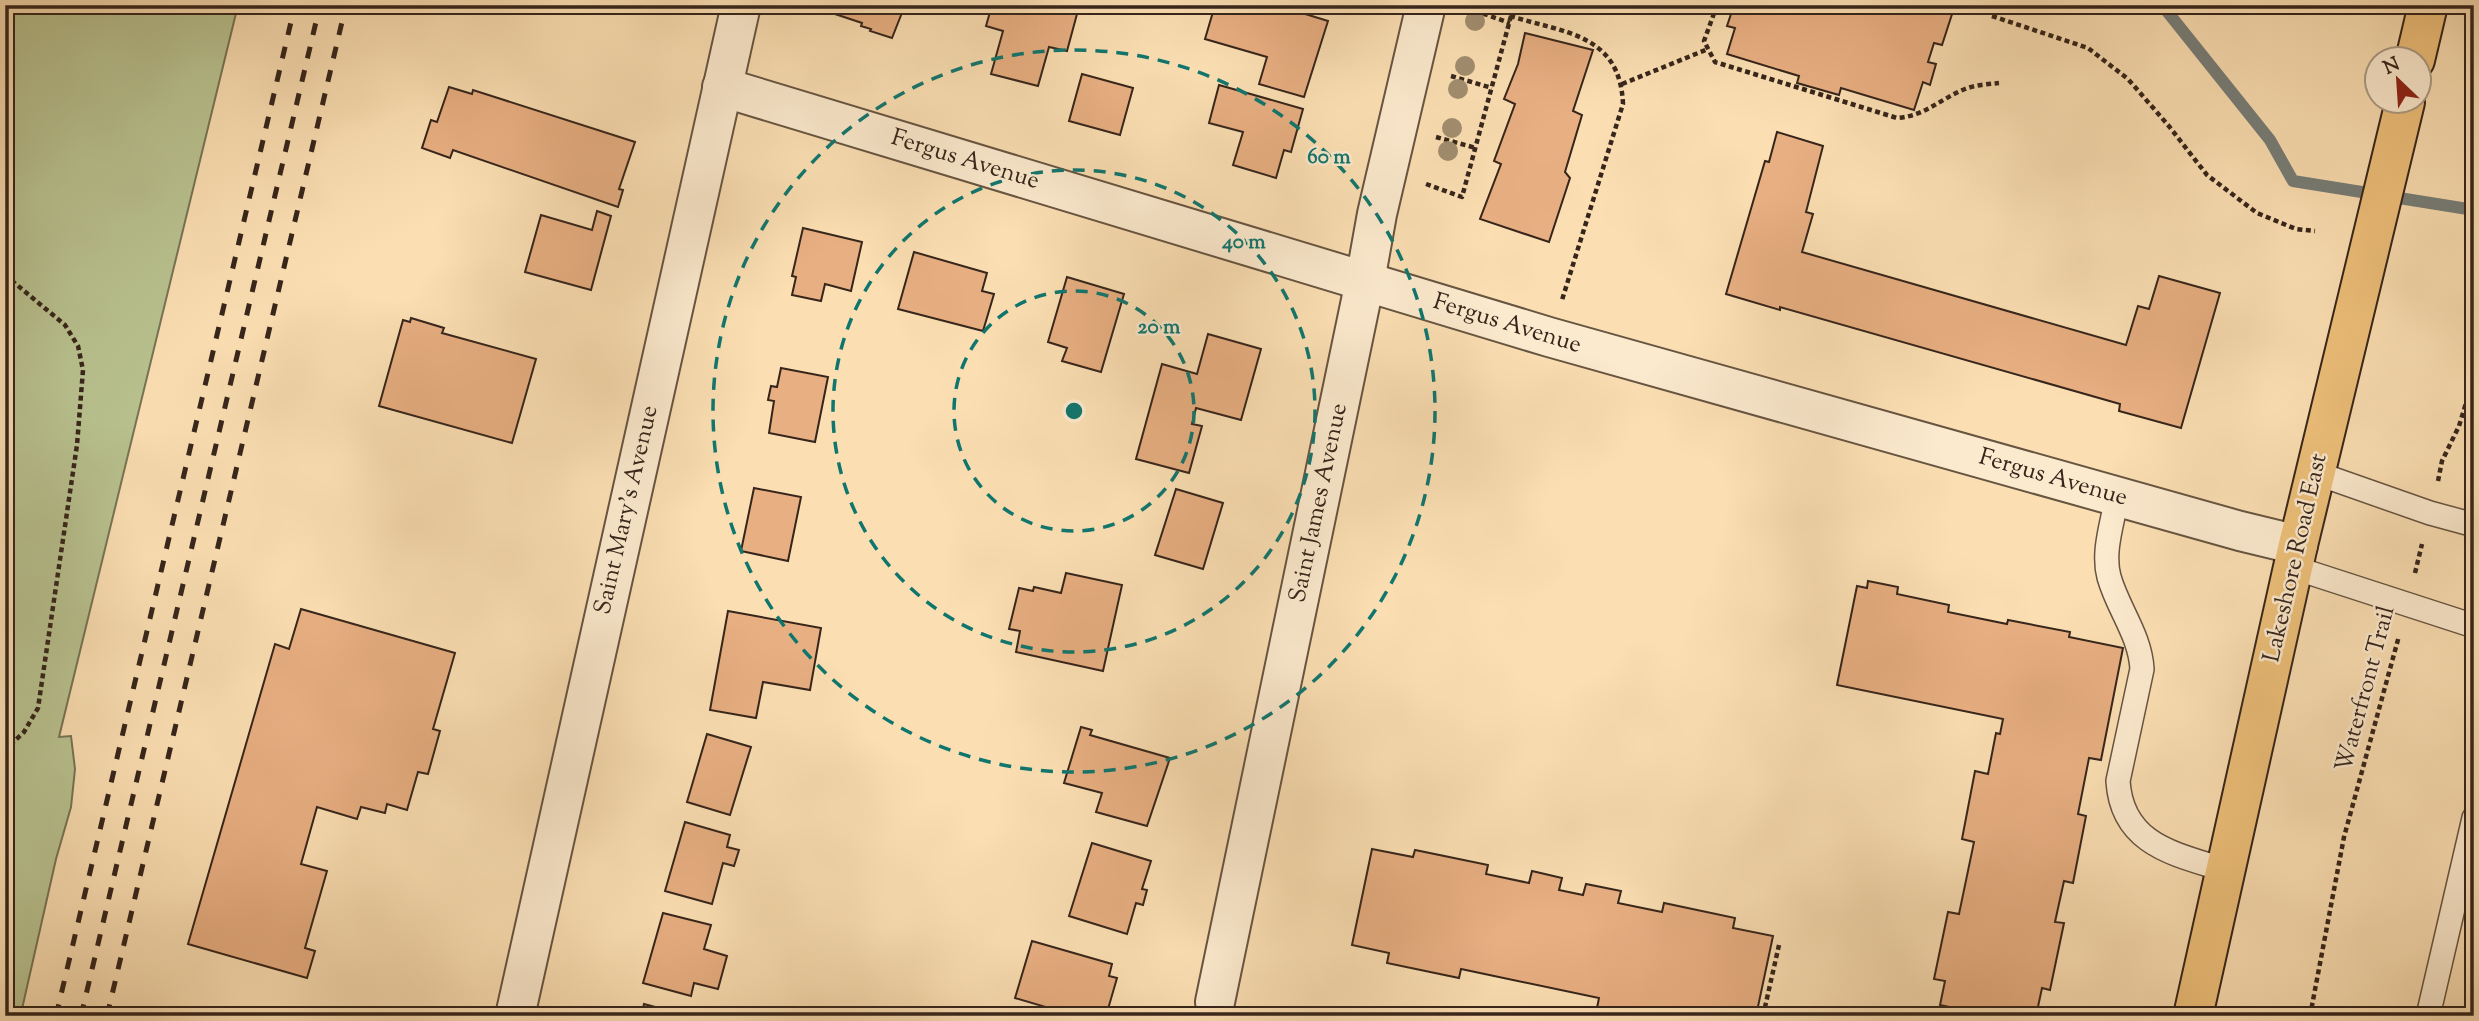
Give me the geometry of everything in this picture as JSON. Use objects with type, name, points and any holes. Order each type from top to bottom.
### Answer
[{"type":"main road","points":[[2418,46],[2428,5]]},
{"type":"main road","name":"Lakeshore Road East","points":[[2193,1016],[2295,556],[2401,116]]},
{"type":"street","name":"Saint Mary's Avenue","points":[[514,1016],[741,5]]},
{"type":"street","name":"Saint James Avenue","points":[[1215,1002],[1377,214],[1426,5]]},
{"type":"street","name":"Fergus Avenue","points":[[722,87],[1549,337],[2117,496],[2295,556]]},
{"type":"lane","points":[[2316,473],[2430,513],[2474,525]]},
{"type":"lane","points":[[2117,496],[2106,556],[2108,575],[2141,650],[2142,669],[2119,781],[2119,795],[2134,826],[2148,840],[2165,851],[2225,870]]},
{"type":"lane","points":[[2295,556],[2407,604],[2474,626]]},
{"type":"lane","points":[[2428,1016],[2474,818]]},
{"type":"path","points":[[1426,184],[1462,197],[1514,5]]},
{"type":"path","points":[[1717,5],[1704,41],[1715,62],[1897,118],[1921,114],[1941,100],[1968,87],[1999,83]]},
{"type":"path","points":[[1467,8],[1510,23]]},
{"type":"path","points":[[1510,16],[1591,42],[1604,51],[1615,66],[1622,84],[1623,103],[1580,248],[1549,337]]},
{"type":"path","points":[[1992,16],[2088,48],[2128,79],[2207,175],[2257,214],[2297,229],[2315,231]]},
{"type":"path","points":[[1622,84],[1708,49]]},
{"type":"path","points":[[1451,76],[1492,88]]},
{"type":"path","points":[[1436,137],[1475,148]]},
{"type":"path","points":[[2473,241],[2474,366]]},
{"type":"path","points":[[5,275],[65,325],[78,346],[83,370],[78,445],[37,708],[24,732],[5,750]]},
{"type":"path","name":"Waterfront Trail","points":[[2310,1016],[2344,838],[2407,604],[2442,461],[2459,426],[2474,376]]},
{"type":"path","points":[[1763,1016],[1779,945]]},
{"type":"green space","points":[[5,5],[238,5],[59,737],[71,736],[75,769],[71,807],[56,859],[22,1009],[16,1016],[5,1016]]},
{"type":"building","points":[[831,5],[905,5],[892,38],[870,31],[871,29],[861,26],[862,23],[829,12]]},
{"type":"building","points":[[992,5],[1046,5],[1077,14],[1067,51],[1049,47],[1038,86],[991,74],[1003,31],[986,26]]},
{"type":"building","points":[[1215,5],[1276,5],[1328,21],[1304,97],[1259,84],[1267,57],[1205,39]]},
{"type":"building","points":[[1734,5],[1955,5],[1942,45],[1934,43],[1928,62],[1936,64],[1930,85],[1923,82],[1914,110],[1841,88],[1839,95],[1797,83],[1799,76],[1727,54],[1735,28],[1727,26]]},
{"type":"building","points":[[1525,33],[1593,50],[1573,111],[1582,115],[1565,172],[1570,178],[1549,242],[1480,219],[1501,164],[1494,161],[1515,104],[1504,99],[1518,64]]},
{"type":"building","points":[[1082,74],[1133,88],[1120,135],[1069,121]]},
{"type":"building","points":[[1219,85],[1303,109],[1291,152],[1284,150],[1276,178],[1233,165],[1243,132],[1209,123]]},
{"type":"building","points":[[449,87],[472,94],[473,90],[635,142],[619,189],[623,190],[618,207],[453,150],[450,158],[422,148],[431,120],[437,122]]},
{"type":"building","points":[[1777,132],[1823,146],[1806,212],[1813,214],[1802,252],[2126,345],[2138,306],[2149,309],[2159,276],[2220,293],[2181,428],[2119,411],[2120,404],[1726,294],[1765,161],[1769,162]]},
{"type":"building","points":[[597,211],[611,216],[591,290],[525,272],[541,215],[592,230]]},
{"type":"building","points":[[803,228],[862,242],[851,291],[825,284],[821,301],[792,295],[796,277],[792,276]]},
{"type":"building","points":[[914,252],[987,273],[982,291],[994,294],[983,331],[898,309]]},
{"type":"building","points":[[1067,277],[1124,294],[1101,372],[1062,361],[1067,348],[1048,342]]},
{"type":"building","points":[[411,318],[444,328],[442,333],[536,359],[512,443],[379,406],[403,320],[410,322]]},
{"type":"building","points":[[1208,334],[1261,349],[1241,420],[1196,408],[1192,424],[1202,426],[1189,473],[1136,459],[1162,364],[1197,374]]},
{"type":"building","points":[[781,368],[828,377],[815,442],[769,433],[774,401],[768,400],[771,386],[777,387]]},
{"type":"building","points":[[754,488],[801,497],[788,561],[741,551]]},
{"type":"building","points":[[1176,489],[1223,503],[1203,569],[1155,555]]},
{"type":"building","points":[[1066,573],[1122,585],[1103,671],[1016,652],[1020,631],[1009,629],[1019,588],[1033,591],[1034,587],[1061,593]]},
{"type":"building","points":[[1868,581],[1898,587],[1897,594],[1949,605],[1948,612],[2007,624],[2008,620],[2070,632],[2069,637],[2123,648],[2101,760],[2089,758],[2078,814],[2086,816],[2073,883],[2064,881],[2055,922],[2064,923],[2050,990],[2042,988],[2036,1016],[1958,1016],[1959,1009],[1940,1005],[1945,981],[1934,979],[1948,912],[1959,914],[1974,842],[1962,839],[1975,771],[1988,774],[1996,733],[2000,734],[2003,719],[1837,685],[1857,586],[1867,588]]},
{"type":"building","points":[[301,609],[455,653],[433,729],[440,731],[428,774],[418,772],[407,810],[387,804],[385,813],[361,807],[357,819],[317,807],[301,864],[327,871],[305,948],[315,951],[307,978],[188,944],[275,644],[289,649]]},
{"type":"building","points":[[728,611],[821,628],[810,690],[763,682],[756,718],[710,710]]},
{"type":"building","points":[[1081,727],[1092,730],[1090,735],[1170,758],[1147,826],[1096,812],[1102,793],[1064,783]]},
{"type":"building","points":[[707,734],[751,747],[730,815],[687,802]]},
{"type":"building","points":[[685,822],[730,835],[727,847],[739,850],[734,866],[723,863],[712,904],[665,891]]},
{"type":"building","points":[[1092,843],[1151,861],[1142,889],[1147,890],[1143,905],[1136,903],[1127,934],[1069,916]]},
{"type":"building","points":[[1372,849],[1413,857],[1415,850],[1488,865],[1486,874],[1529,883],[1532,871],[1562,878],[1559,890],[1583,895],[1586,884],[1621,891],[1618,903],[1662,912],[1664,903],[1735,918],[1733,928],[1773,936],[1756,1016],[1672,1016],[1638,1009],[1636,1016],[1610,1016],[1596,1013],[1599,998],[1461,969],[1459,978],[1387,963],[1389,953],[1352,945]]},
{"type":"building","points":[[663,913],[711,925],[704,949],[727,956],[718,989],[694,983],[691,996],[643,983]]},
{"type":"building","points":[[1032,941],[1112,964],[1109,976],[1117,978],[1106,1016],[1076,1016],[1015,998]]},
{"type":"building","points":[[2474,988],[2474,1016],[2467,1016]]},
{"type":"building","points":[[644,1004],[689,1016],[641,1016]]},
{"type":"waterway","points":[[2162,5],[2270,140],[2293,181],[2474,210]]},
{"type":"railway","points":[[56,1016],[295,5]]},
{"type":"railway","points":[[81,1016],[320,5]]},
{"type":"railway","points":[[107,1016],[346,5]]}]
